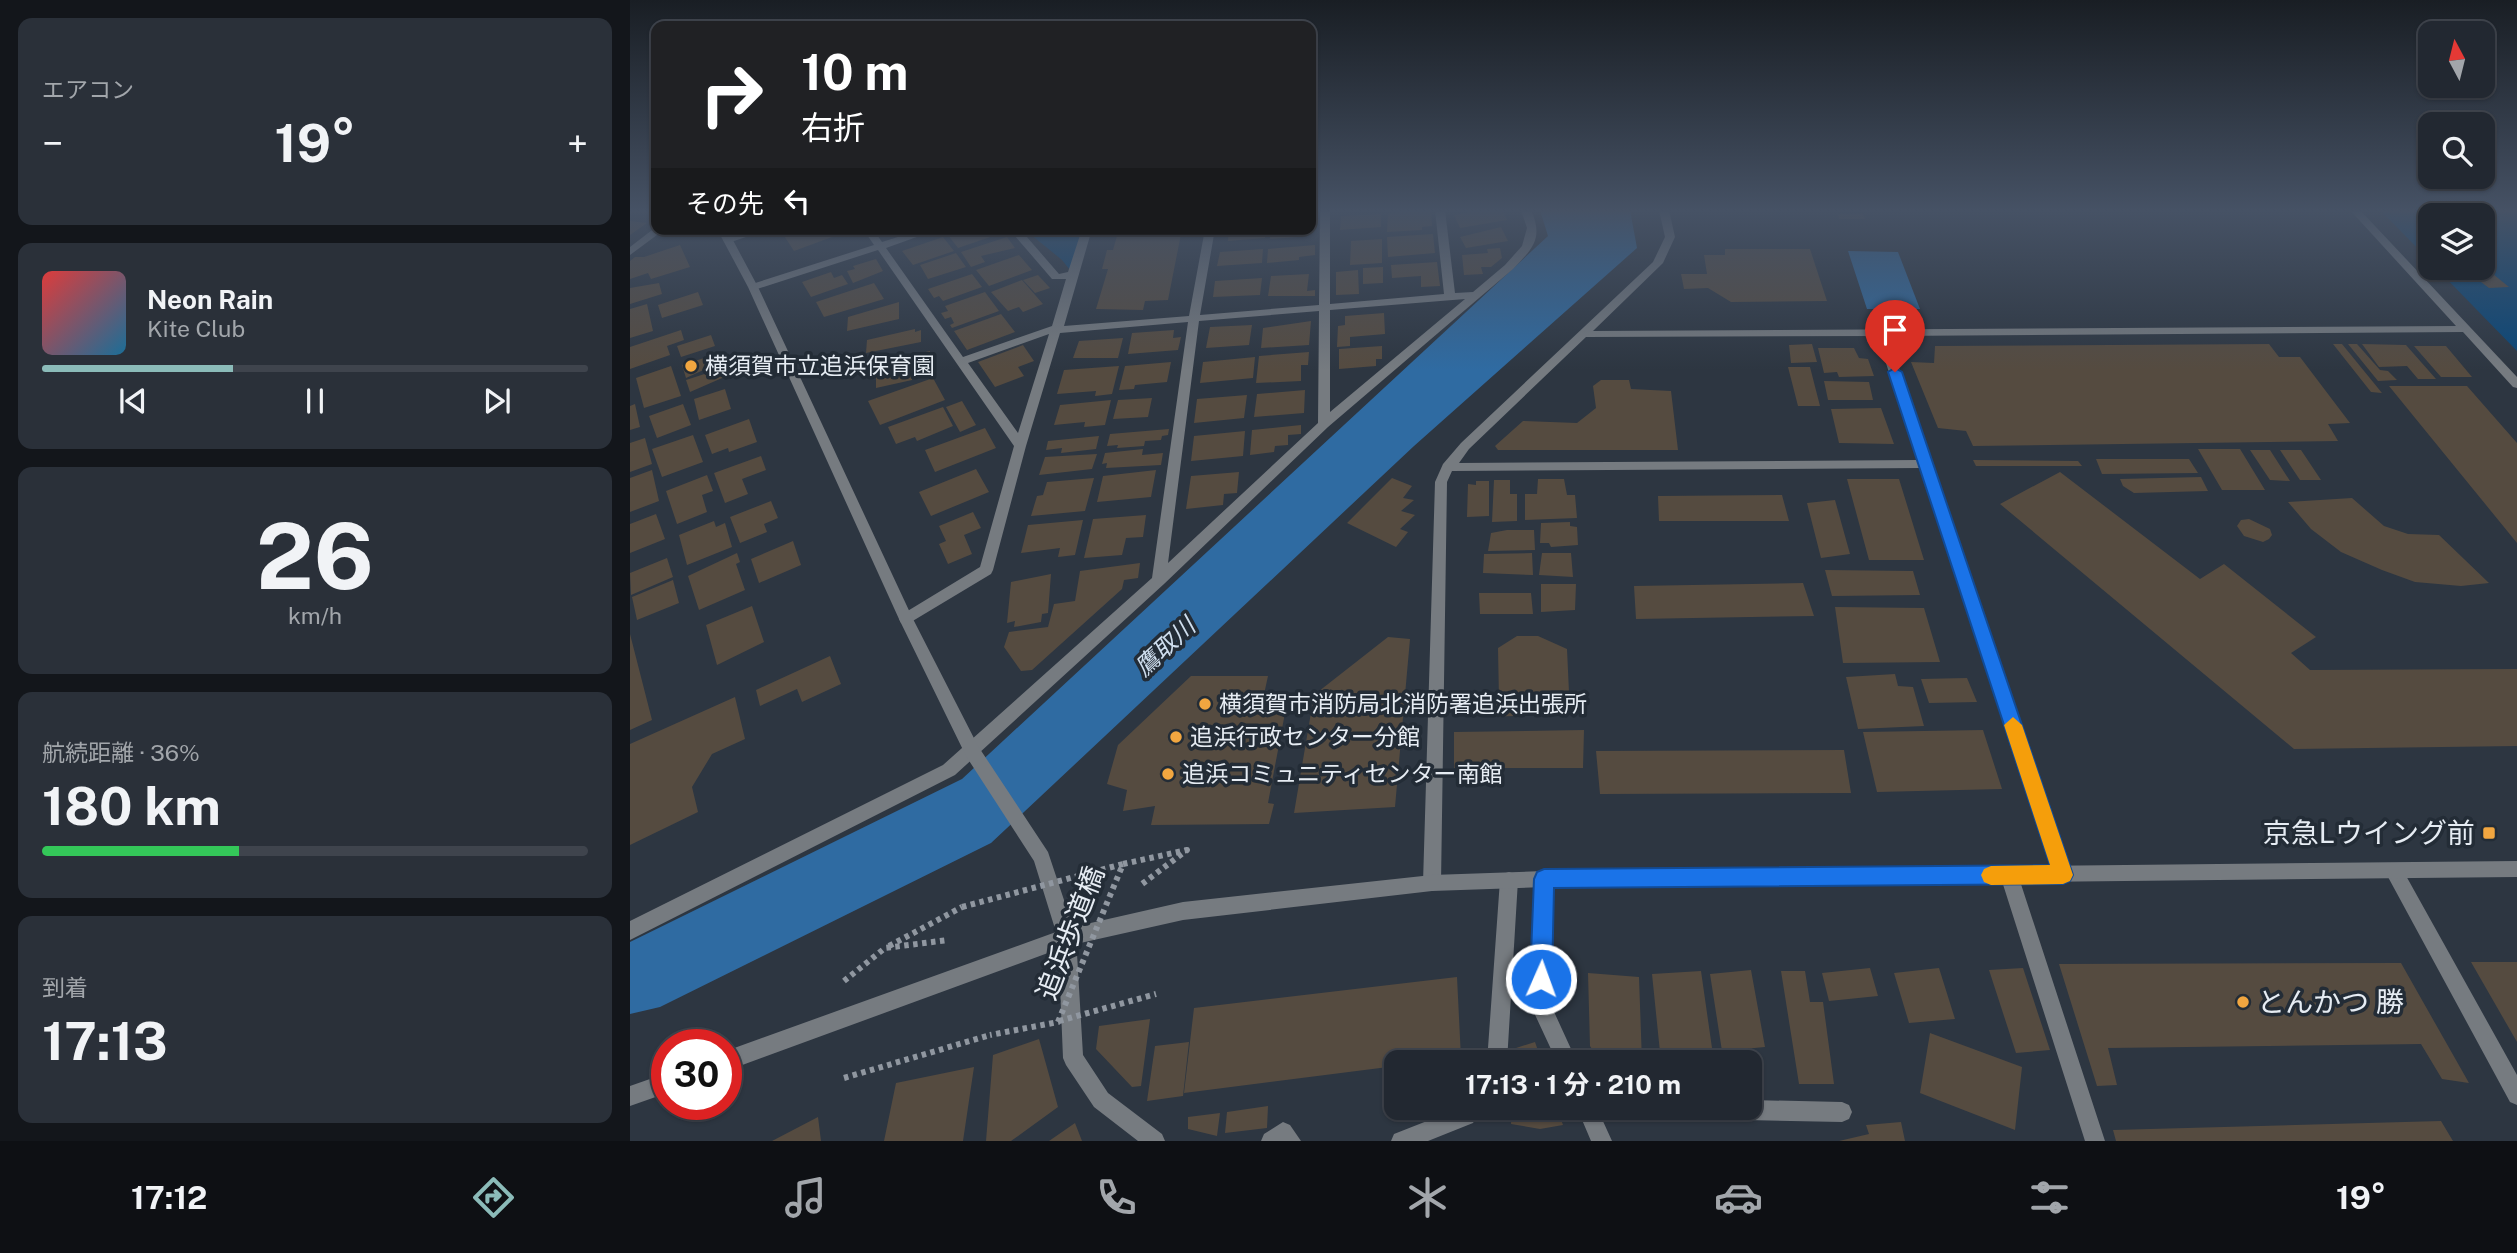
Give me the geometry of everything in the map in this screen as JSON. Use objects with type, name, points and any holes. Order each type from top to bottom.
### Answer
[{"type":"street","points":[[740,263],[906,619],[973,755],[1042,858],[1067,937],[1073,1058],[1101,1100],[1142,1137]]},
{"type":"street","points":[[753,287],[827,263]]},
{"type":"street","points":[[890,263],[1020,446]]},
{"type":"street","points":[[1044,263],[1056,277],[1074,275]]},
{"type":"street","points":[[906,619],[986,570],[1020,446],[1077,263]]},
{"type":"street","points":[[1159,580],[1204,263]]},
{"type":"street","points":[[1324,424],[1325,263]]},
{"type":"street","points":[[1446,263],[1450,297]]},
{"type":"street","points":[[630,931],[949,770],[973,755],[1324,424],[1512,263]]},
{"type":"street","points":[[1432,883],[1441,482],[1447,467],[1465,446],[1658,263]]},
{"type":"street","points":[[2404,263],[2517,384]]},
{"type":"street","points":[[960,362],[1046,329],[1475,295]]},
{"type":"street","points":[[1584,334],[2464,329]]},
{"type":"street","points":[[1882,334],[2063,875]]},
{"type":"street","points":[[1447,467],[1926,464]]},
{"type":"street","points":[[742,1055],[1067,937],[1183,911],[1432,883],[1544,879],[2517,869]]},
{"type":"street","points":[[2394,871],[2517,1095]]},
{"type":"street","points":[[2009,875],[2095,1141]]},
{"type":"street","points":[[1544,879],[1540,1004],[1561,1050]]},
{"type":"street","points":[[1498,1050],[1509,880]]},
{"type":"street","points":[[630,1096],[651,1089]]},
{"type":"street","points":[[1762,1110],[1842,1112]]},
{"type":"street","points":[[1401,1141],[1454,1120]]},
{"type":"street","points":[[1592,1120],[1602,1141]]},
{"type":"street","points":[[1271,1141],[1283,1132],[1291,1141]]},
{"type":"path","points":[[1123,864],[1187,850],[1142,884]]},
{"type":"path","name":"追浜歩道橋","points":[[844,981],[885,948],[962,907],[1123,864]]},
{"type":"path","name":"追浜歩道橋","points":[[844,1078],[990,1035],[1058,1022],[1123,864]]},
{"type":"path","points":[[885,948],[948,940]]},
{"type":"path","points":[[1058,1022],[1156,994]]},
{"type":"shaded area","points":[[1065,263],[1077,263],[1074,275]]},
{"type":"shaded area","points":[[2495,263],[2517,263],[2517,351],[2448,280],[2495,280]]},
{"type":"water","name":"鷹取川","points":[[1519,263],[1620,263],[1414,446],[991,843],[660,1007],[630,1014],[630,942],[962,779]]},
{"type":"water","points":[[1852,263],[1902,263],[1920,309],[1867,309]]},
{"type":"building","points":[[630,263],[688,263],[690,267],[651,279],[648,273],[630,279]]},
{"type":"building","points":[[878,263],[883,271],[853,283],[847,271],[855,269],[853,266]]},
{"type":"building","points":[[963,263],[966,267],[928,279],[920,265]]},
{"type":"building","points":[[995,263],[1026,263],[1032,270],[989,286],[976,270]]},
{"type":"building","points":[[1104,263],[1175,263],[1168,300],[1145,301],[1143,310],[1096,309],[1108,269],[1102,269]]},
{"type":"building","points":[[1218,263],[1258,263],[1217,266]]},
{"type":"building","points":[[1437,263],[1440,286],[1421,287],[1421,276],[1392,278],[1391,265]]},
{"type":"building","points":[[1463,263],[1496,263],[1491,267],[1481,267],[1483,274],[1464,275]]},
{"type":"building","points":[[1705,263],[1815,263],[1827,301],[1731,302],[1708,288],[1684,289],[1681,274],[1707,274]]},
{"type":"building","points":[[1383,267],[1383,283],[1363,284],[1363,268]]},
{"type":"building","points":[[1358,270],[1359,294],[1336,295],[1336,272]]},
{"type":"building","points":[[831,272],[834,278],[842,275],[848,284],[811,297],[802,282]]},
{"type":"building","points":[[972,274],[982,287],[943,301],[939,296],[934,298],[928,289]]},
{"type":"building","points":[[1309,274],[1307,291],[1315,290],[1315,296],[1268,296],[1271,276]]},
{"type":"building","points":[[1038,275],[1050,288],[1035,293],[1023,280]]},
{"type":"building","points":[[2495,276],[2509,287],[2489,288],[2478,280],[2495,280]]},
{"type":"building","points":[[1262,278],[1260,295],[1213,297],[1215,281]]},
{"type":"building","points":[[1022,280],[1043,304],[1023,312],[1019,307],[1008,311],[991,292]]},
{"type":"building","points":[[659,283],[662,294],[630,304],[630,288]]},
{"type":"building","points":[[874,283],[884,299],[824,317],[816,302]]},
{"type":"building","points":[[698,292],[703,305],[662,318],[658,305]]},
{"type":"building","points":[[985,292],[999,311],[952,328],[950,325],[954,323],[951,317],[945,319],[941,313],[948,311],[945,306]]},
{"type":"building","points":[[899,302],[899,319],[847,331],[848,317]]},
{"type":"building","points":[[647,304],[653,331],[630,338],[630,309]]},
{"type":"building","points":[[1384,313],[1385,334],[1350,337],[1350,346],[1337,347],[1338,326],[1345,325],[1345,316]]},
{"type":"building","points":[[1001,314],[1015,332],[967,350],[954,331]]},
{"type":"building","points":[[1311,321],[1309,345],[1261,348],[1263,328]]},
{"type":"building","points":[[1252,325],[1249,345],[1206,348],[1210,327]]},
{"type":"building","points":[[915,329],[915,332],[921,330],[921,342],[866,353],[867,340]]},
{"type":"building","points":[[681,330],[684,340],[667,346],[670,355],[630,369],[630,347]]},
{"type":"building","points":[[1174,330],[1173,338],[1181,337],[1178,350],[1128,354],[1132,333]]},
{"type":"building","points":[[711,335],[715,346],[681,357],[677,346]]},
{"type":"building","points":[[1123,338],[1118,358],[1073,358],[1079,341]]},
{"type":"building","points":[[1812,344],[1817,362],[1791,363],[1789,345]]},
{"type":"building","points":[[2269,344],[2279,357],[2300,357],[2350,423],[2328,424],[2338,441],[1973,446],[1966,431],[1938,428],[1911,362],[1934,363],[1935,346]]},
{"type":"building","points":[[2333,344],[2342,344],[2382,393],[2371,392]]},
{"type":"building","points":[[2348,344],[2357,344],[2380,370],[2388,371],[2397,380],[2378,381]]},
{"type":"building","points":[[2362,344],[2406,345],[2436,379],[2418,379],[2407,366],[2379,367]]},
{"type":"building","points":[[1023,345],[1034,361],[1018,367],[1024,376],[995,387],[978,362]]},
{"type":"building","points":[[1382,346],[1382,359],[1376,359],[1376,366],[1339,369],[1339,349]]},
{"type":"building","points":[[2414,346],[2446,346],[2472,377],[2441,377]]},
{"type":"building","points":[[1818,348],[1854,348],[1859,358],[1868,359],[1874,376],[1839,377],[1837,372],[1824,373]]},
{"type":"building","points":[[930,351],[930,356],[934,355],[935,370],[912,375],[912,380],[876,388],[876,368],[896,364],[896,359]]},
{"type":"building","points":[[1309,352],[1308,365],[1301,365],[1301,381],[1256,383],[1259,356]]},
{"type":"building","points":[[720,353],[723,361],[686,378],[682,365]]},
{"type":"building","points":[[1255,357],[1253,378],[1200,383],[1203,362]]},
{"type":"building","points":[[1171,362],[1167,382],[1135,385],[1134,389],[1119,390],[1125,366]]},
{"type":"building","points":[[671,366],[681,396],[644,408],[636,378]]},
{"type":"building","points":[[1119,366],[1112,394],[1095,396],[1096,391],[1057,394],[1064,370]]},
{"type":"building","points":[[726,367],[729,375],[690,392],[686,380]]},
{"type":"building","points":[[1788,367],[1810,367],[1820,406],[1798,406]]},
{"type":"building","points":[[933,378],[945,400],[880,425],[868,401]]},
{"type":"building","points":[[1601,380],[1629,380],[1631,389],[1671,391],[1678,450],[1498,450],[1495,446],[1523,421],[1577,423],[1596,408],[1593,386]]},
{"type":"building","points":[[1824,381],[1869,382],[1873,400],[1828,400]]},
{"type":"building","points":[[2389,386],[2467,386],[2517,443],[2517,543]]},
{"type":"building","points":[[725,389],[731,409],[699,420],[694,399]]},
{"type":"building","points":[[1305,390],[1304,413],[1254,417],[1257,394]]},
{"type":"building","points":[[1247,395],[1244,418],[1194,423],[1197,399]]},
{"type":"building","points":[[1152,398],[1148,417],[1113,419],[1118,400]]},
{"type":"building","points":[[1111,400],[1105,425],[1084,427],[1085,422],[1054,425],[1060,405]]},
{"type":"building","points":[[962,401],[976,425],[960,432],[946,407]]},
{"type":"building","points":[[635,404],[640,427],[630,430],[630,406]]},
{"type":"building","points":[[683,404],[691,425],[657,438],[649,416]]},
{"type":"building","points":[[943,407],[953,426],[917,441],[915,437],[896,444],[888,427]]},
{"type":"building","points":[[1881,408],[1894,444],[1839,443],[1831,409]]},
{"type":"building","points":[[749,419],[757,442],[729,452],[728,448],[712,454],[705,435]]},
{"type":"building","points":[[1301,425],[1301,434],[1288,435],[1288,445],[1275,446],[1274,452],[1250,455],[1252,430]]},
{"type":"building","points":[[985,428],[996,448],[935,472],[925,450]]},
{"type":"building","points":[[1169,429],[1168,435],[1162,436],[1161,440],[1145,441],[1144,446],[1107,446],[1110,434]]},
{"type":"building","points":[[1245,431],[1243,456],[1191,461],[1194,436]]},
{"type":"building","points":[[693,435],[703,462],[662,477],[652,449]]},
{"type":"building","points":[[1099,436],[1096,449],[1061,453],[1062,448],[1046,450],[1048,441]]},
{"type":"building","points":[[645,438],[652,464],[630,472],[630,443]]},
{"type":"building","points":[[1143,449],[1142,455],[1163,453],[1161,465],[1106,468],[1107,463],[1102,464],[1105,453]]},
{"type":"building","points":[[2198,449],[2240,449],[2265,490],[2222,490]]},
{"type":"building","points":[[2250,450],[2270,450],[2290,481],[2270,480]]},
{"type":"building","points":[[2280,450],[2301,450],[2321,480],[2300,480]]},
{"type":"building","points":[[1097,454],[1092,469],[1039,475],[1045,457]]},
{"type":"building","points":[[761,456],[766,470],[742,479],[748,494],[725,503],[714,473]]},
{"type":"building","points":[[2096,459],[2189,459],[2198,473],[2102,474]]},
{"type":"building","points":[[1973,460],[2078,461],[2082,466],[1976,466]]},
{"type":"building","points":[[976,469],[989,492],[931,516],[919,492]]},
{"type":"building","points":[[652,470],[659,501],[630,512],[630,478]]},
{"type":"building","points":[[1156,470],[1151,497],[1097,502],[1103,476]]},
{"type":"building","points":[[1239,472],[1237,493],[1224,494],[1223,505],[1186,509],[1191,476]]},
{"type":"building","points":[[2060,472],[2200,579],[2224,564],[2316,637],[2291,653],[2310,670],[2517,669],[2517,746],[2294,749],[2000,504]]},
{"type":"building","points":[[707,475],[713,491],[702,495],[707,512],[677,524],[666,491]]},
{"type":"building","points":[[2201,477],[2208,491],[2134,493],[2123,486],[2120,479]]},
{"type":"building","points":[[1094,478],[1085,511],[1031,516],[1037,496],[1043,495],[1047,482]]},
{"type":"building","points":[[1392,478],[1412,486],[1403,498],[1414,500],[1401,511],[1415,515],[1400,529],[1408,532],[1396,547],[1347,523]]},
{"type":"building","points":[[1538,479],[1564,479],[1567,495],[1575,495],[1577,518],[1525,520],[1525,494],[1537,494]]},
{"type":"building","points":[[1847,479],[1899,479],[1924,560],[1869,560]]},
{"type":"building","points":[[1494,480],[1510,480],[1510,494],[1517,494],[1517,521],[1492,522]]},
{"type":"building","points":[[1476,481],[1489,481],[1489,516],[1467,517],[1468,484],[1476,485]]},
{"type":"building","points":[[1782,495],[1789,521],[1659,521],[1658,496]]},
{"type":"building","points":[[2352,498],[2384,526],[2408,534],[2439,535],[2489,583],[2461,586],[2415,582],[2382,570],[2341,552],[2311,529],[2288,502]]},
{"type":"building","points":[[1835,500],[1850,554],[1821,558],[1807,503]]},
{"type":"building","points":[[771,501],[778,518],[764,524],[767,532],[740,543],[730,517]]},
{"type":"building","points":[[973,512],[981,528],[964,535],[972,554],[948,564],[939,544],[946,541],[939,526]]},
{"type":"building","points":[[656,514],[665,539],[630,553],[630,524]]},
{"type":"building","points":[[1146,515],[1143,537],[1126,538],[1122,555],[1084,558],[1093,519]]},
{"type":"building","points":[[2249,519],[2270,529],[2272,535],[2269,539],[2263,542],[2244,536],[2237,526],[2241,520]]},
{"type":"building","points":[[1083,520],[1075,555],[1058,557],[1060,548],[1021,553],[1028,525]]},
{"type":"building","points":[[714,521],[716,527],[725,523],[732,547],[687,565],[679,535]]},
{"type":"building","points":[[1570,522],[1570,526],[1577,527],[1578,545],[1551,547],[1549,543],[1540,543],[1541,523]]},
{"type":"building","points":[[1534,530],[1535,550],[1488,551],[1491,533]]},
{"type":"building","points":[[793,541],[801,565],[759,583],[751,559]]},
{"type":"building","points":[[737,553],[740,562],[736,564],[745,590],[699,610],[688,576]]},
{"type":"building","points":[[1532,553],[1533,575],[1483,573],[1484,554]]},
{"type":"building","points":[[1542,553],[1571,553],[1573,577],[1539,575]]},
{"type":"building","points":[[667,558],[673,577],[631,595],[630,573]]},
{"type":"building","points":[[1140,563],[1138,578],[1124,580],[1122,589],[1032,670],[1021,671],[1004,647],[1009,632],[1048,627],[1054,604],[1075,601],[1080,571]]},
{"type":"building","points":[[1825,570],[1913,571],[1920,595],[1832,596]]},
{"type":"building","points":[[1051,574],[1048,613],[1042,614],[1041,622],[1014,627],[1015,621],[1007,623],[1011,582]]},
{"type":"building","points":[[673,580],[679,603],[637,620],[632,597]]},
{"type":"building","points":[[1803,583],[1814,616],[1636,619],[1634,586]]},
{"type":"building","points":[[1541,584],[1576,584],[1575,610],[1541,612]]},
{"type":"building","points":[[1479,593],[1531,593],[1533,614],[1480,614]]},
{"type":"building","points":[[752,606],[764,642],[717,665],[706,625]]},
{"type":"building","points":[[1835,607],[1924,608],[1940,662],[1843,663]]},
{"type":"building","points":[[630,634],[652,720],[630,730]]},
{"type":"building","points":[[1517,636],[1538,636],[1567,649],[1570,714],[1488,717],[1487,701],[1499,700],[1498,648]]},
{"type":"building","points":[[1388,637],[1410,639],[1395,807],[1294,813],[1314,695]]},
{"type":"building","points":[[830,656],[841,684],[802,702],[797,689],[760,706],[756,690]]},
{"type":"building","points":[[1895,674],[1898,686],[1913,687],[1924,726],[1858,729],[1846,677]]},
{"type":"building","points":[[1191,676],[1268,676],[1263,699],[1274,698],[1285,713],[1268,803],[1274,804],[1269,824],[1151,825],[1155,806],[1123,811],[1127,790],[1107,784],[1118,745]]},
{"type":"building","points":[[1967,678],[1977,702],[1929,703],[1921,679]]},
{"type":"building","points":[[735,697],[745,739],[712,754],[692,787],[698,812],[630,845],[630,744]]},
{"type":"building","points":[[1584,730],[1583,768],[1454,768],[1454,732]]},
{"type":"building","points":[[1983,730],[2002,789],[1877,792],[1863,732]]},
{"type":"building","points":[[1844,750],[1851,793],[1600,794],[1596,751]]},
{"type":"building","points":[[2471,962],[2517,962],[2517,1042]]},
{"type":"building","points":[[2401,963],[2469,1083],[2442,1079],[2421,1044],[2108,1048],[2117,1085],[2097,1086],[2059,964]]},
{"type":"building","points":[[1870,968],[1878,996],[1829,1001],[1822,973]]},
{"type":"building","points":[[1939,968],[1955,1019],[1909,1023],[1894,973]]},
{"type":"building","points":[[2023,968],[2050,1050],[2016,1053],[1989,970]]},
{"type":"building","points":[[1751,970],[1765,1047],[1722,1050],[1710,974]]},
{"type":"building","points":[[1701,971],[1712,1050],[1660,1050],[1652,974]]},
{"type":"building","points":[[1781,971],[1805,971],[1810,1002],[1823,1002],[1834,1084],[1799,1084]]},
{"type":"building","points":[[1588,973],[1639,977],[1642,1050],[1592,1050],[1590,1046]]},
{"type":"building","points":[[1457,977],[1461,1050],[1384,1050],[1384,1068],[1184,1093],[1194,1008]]},
{"type":"building","points":[[1150,1019],[1141,1086],[1132,1087],[1096,1049],[1099,1026]]},
{"type":"building","points":[[1930,1033],[2022,1067],[2015,1130],[1920,1093]]},
{"type":"building","points":[[1039,1039],[1058,1107],[1011,1141],[986,1141],[993,1055]]},
{"type":"building","points":[[1189,1042],[1183,1096],[1147,1101],[1155,1046]]},
{"type":"building","points":[[1535,1042],[1538,1050],[1516,1050]]},
{"type":"building","points":[[974,1067],[963,1141],[884,1141],[896,1083]]},
{"type":"building","points":[[1268,1106],[1267,1128],[1225,1133],[1227,1112]]},
{"type":"building","points":[[1220,1113],[1217,1136],[1188,1129],[1188,1117]]},
{"type":"building","points":[[818,1117],[821,1141],[772,1141]]},
{"type":"building","points":[[1511,1120],[1561,1120],[1563,1125],[1540,1129],[1511,1124]]},
{"type":"building","points":[[2441,1121],[2453,1141],[2116,1141],[2113,1130]]},
{"type":"building","points":[[1901,1122],[1905,1141],[1839,1141],[1869,1134],[1866,1125]]},
{"type":"building","points":[[1075,1123],[1082,1141],[1049,1141]]},
{"type":"slow traffic","points":[[1991,875],[2063,875],[2013,725]]},
{"type":"place","name":"横須賀市立追浜保育園","points":[[691,366]]},
{"type":"place","name":"横須賀市消防局北消防署追浜出張所","points":[[1205,704]]},
{"type":"place","name":"追浜行政センター分館","points":[[1176,737]]},
{"type":"place","name":"追浜コミュニティセンター南館","points":[[1168,774]]},
{"type":"place","name":"京急Lウイング前","points":[[2489,833]]},
{"type":"place","name":"とんかつ 勝","points":[[2243,1002]]},
{"type":"route","points":[[1541,979],[1544,879],[2063,875],[1895,372]]}]
